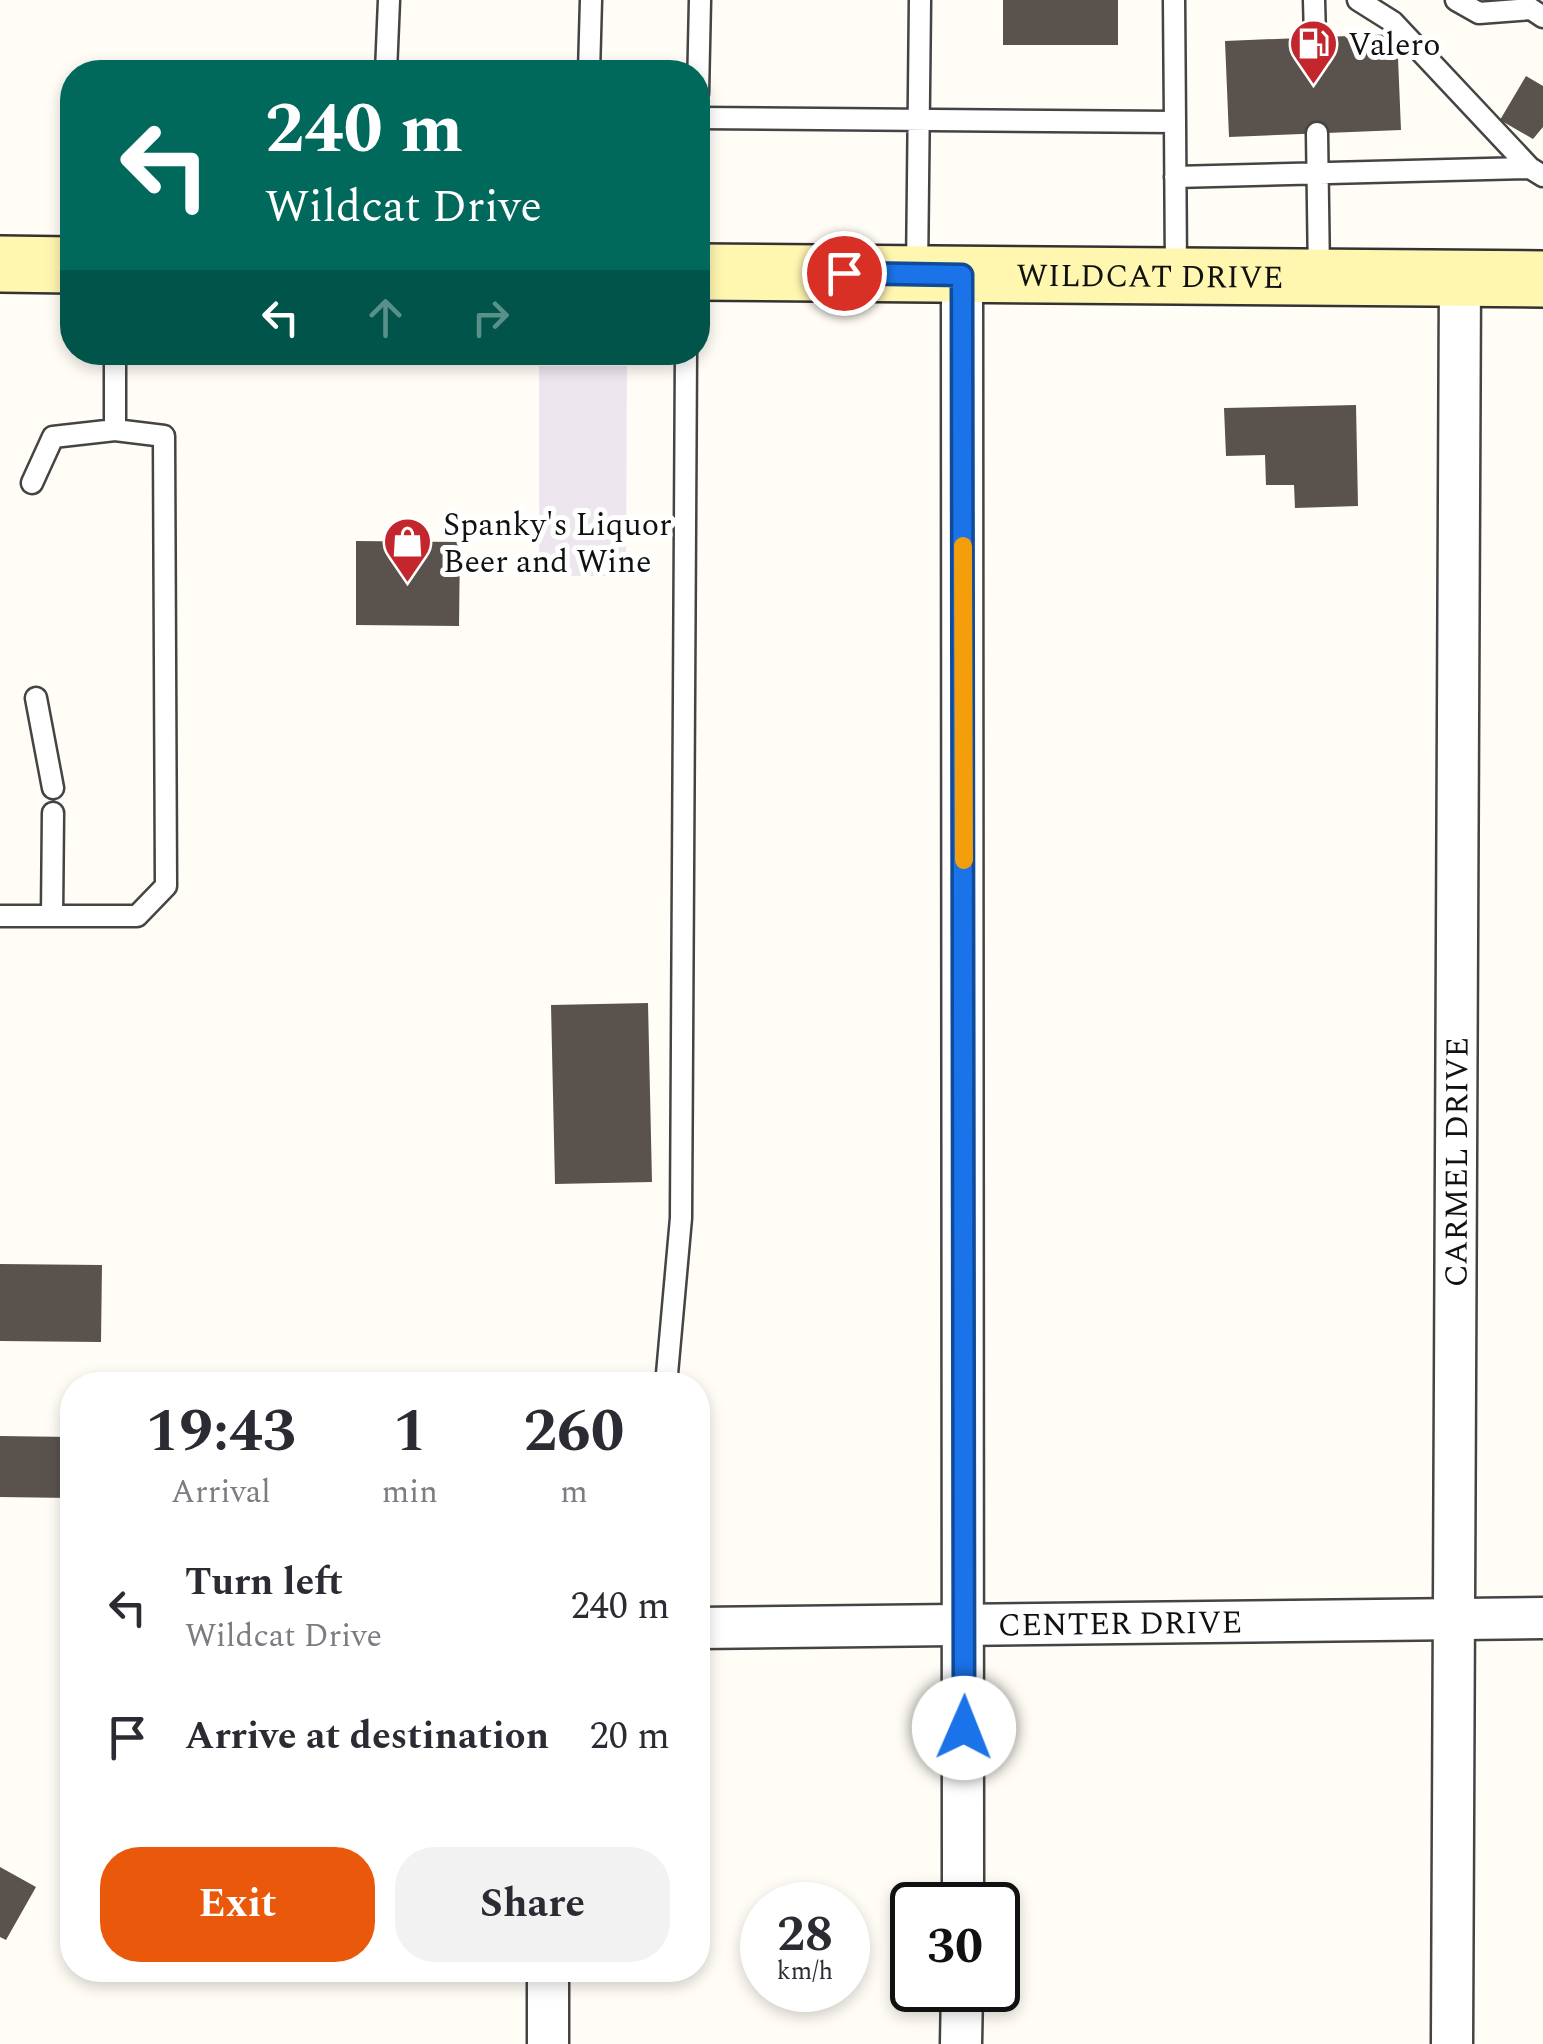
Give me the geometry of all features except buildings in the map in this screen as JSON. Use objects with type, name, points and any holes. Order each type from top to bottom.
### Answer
[{"type":"main road","points":[[0,264],[60,265]]},
{"type":"main road","name":"WILDCAT DRIVE","points":[[710,272],[1543,279]]},
{"type":"street","points":[[940,274],[966,1622],[963,1882]]},
{"type":"street","name":"CARMEL DRIVE","points":[[1452,2044],[1460,278]]},
{"type":"street","name":"CENTER DRIVE","points":[[710,1628],[1543,1618]]},
{"type":"street","points":[[548,1982],[548,2044]]},
{"type":"street","points":[[961,2044],[962,2012]]},
{"type":"lane","points":[[386,60],[389,0]]},
{"type":"lane","points":[[589,60],[591,0]]},
{"type":"lane","points":[[699,60],[700,0]]},
{"type":"lane","points":[[920,0],[919,122],[940,274]]},
{"type":"lane","points":[[1174,0],[1176,276]]},
{"type":"lane","points":[[1314,0],[1316,37]]},
{"type":"lane","points":[[1358,0],[1393,22],[1537,172]]},
{"type":"lane","points":[[1456,0],[1479,14],[1531,9],[1543,17]]},
{"type":"lane","points":[[710,118],[1175,122]]},
{"type":"lane","points":[[1318,134],[1320,277]]},
{"type":"lane","points":[[1175,176],[1537,172]]},
{"type":"lane","points":[[114,365],[116,430]]},
{"type":"lane","points":[[667,1372],[681,1218],[686,365]]},
{"type":"lane","points":[[0,916],[137,916],[166,886],[164,436],[116,430],[53,437],[32,483]]},
{"type":"lane","points":[[36,698],[53,788]]},
{"type":"lane","points":[[52,916],[53,812]]},
{"type":"shaded area","points":[[539,366],[627,366],[626,576],[539,576]]},
{"type":"slow traffic","points":[[963,546],[964,860]]},
{"type":"place","name":"Valero","points":[[1313,86]]},
{"type":"place","name":"Spanky's Liquor Beer and Wine","points":[[408,584]]},
{"type":"route","points":[[844,273],[962,275],[964,1728]]}]
